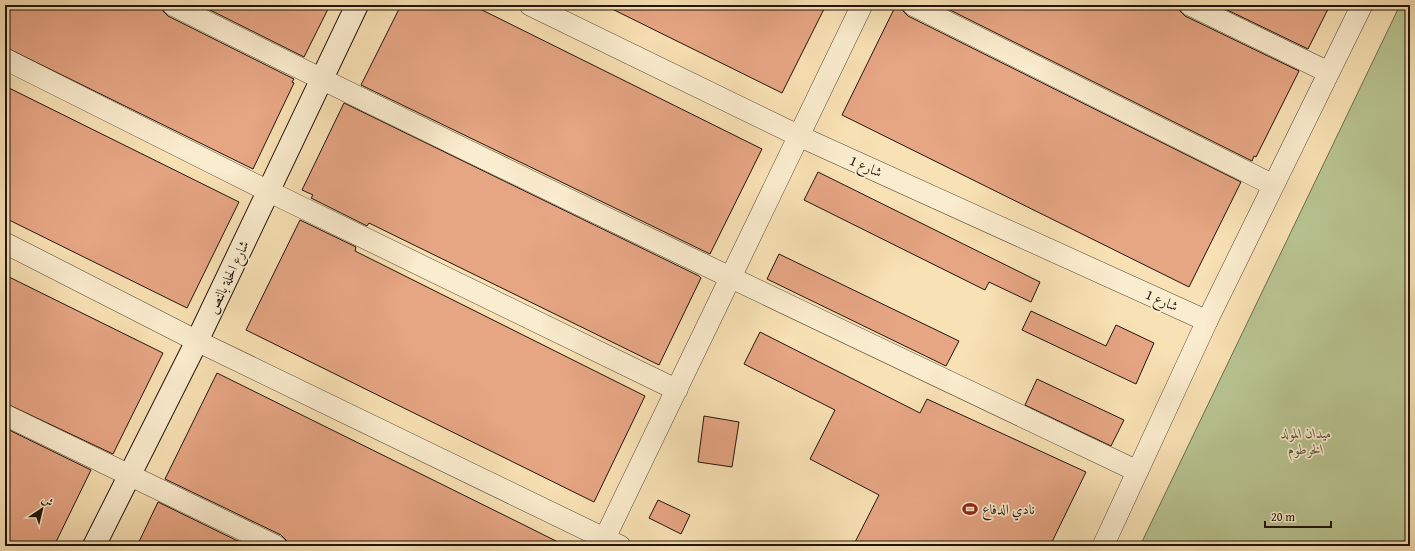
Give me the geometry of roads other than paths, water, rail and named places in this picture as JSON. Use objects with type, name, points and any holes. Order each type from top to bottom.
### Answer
[{"type":"street","points":[[173,5],[322,80],[729,278],[1137,471]]},
{"type":"street","name":"شارع الحلة بالنص","points":[[94,546],[129,474],[197,342],[357,5]]},
{"type":"street","name":"شارع 1","points":[[530,5],[799,136],[1207,321]]},
{"type":"street","points":[[5,243],[197,342],[609,544],[677,390],[729,278],[862,5]]},
{"type":"street","points":[[913,5],[1273,185]]},
{"type":"street","points":[[1190,5],[1328,72]]},
{"type":"street","points":[[1103,546],[1207,321],[1362,5]]},
{"type":"street","points":[[5,59],[268,191],[677,390]]},
{"type":"street","points":[[5,415],[276,546]]},
{"type":"place","name":"نادي الدفاع","points":[[970,509]]},
{"type":"park label","name":"ميدان المولد الخرطوم","points":[[1306,442]]}]
